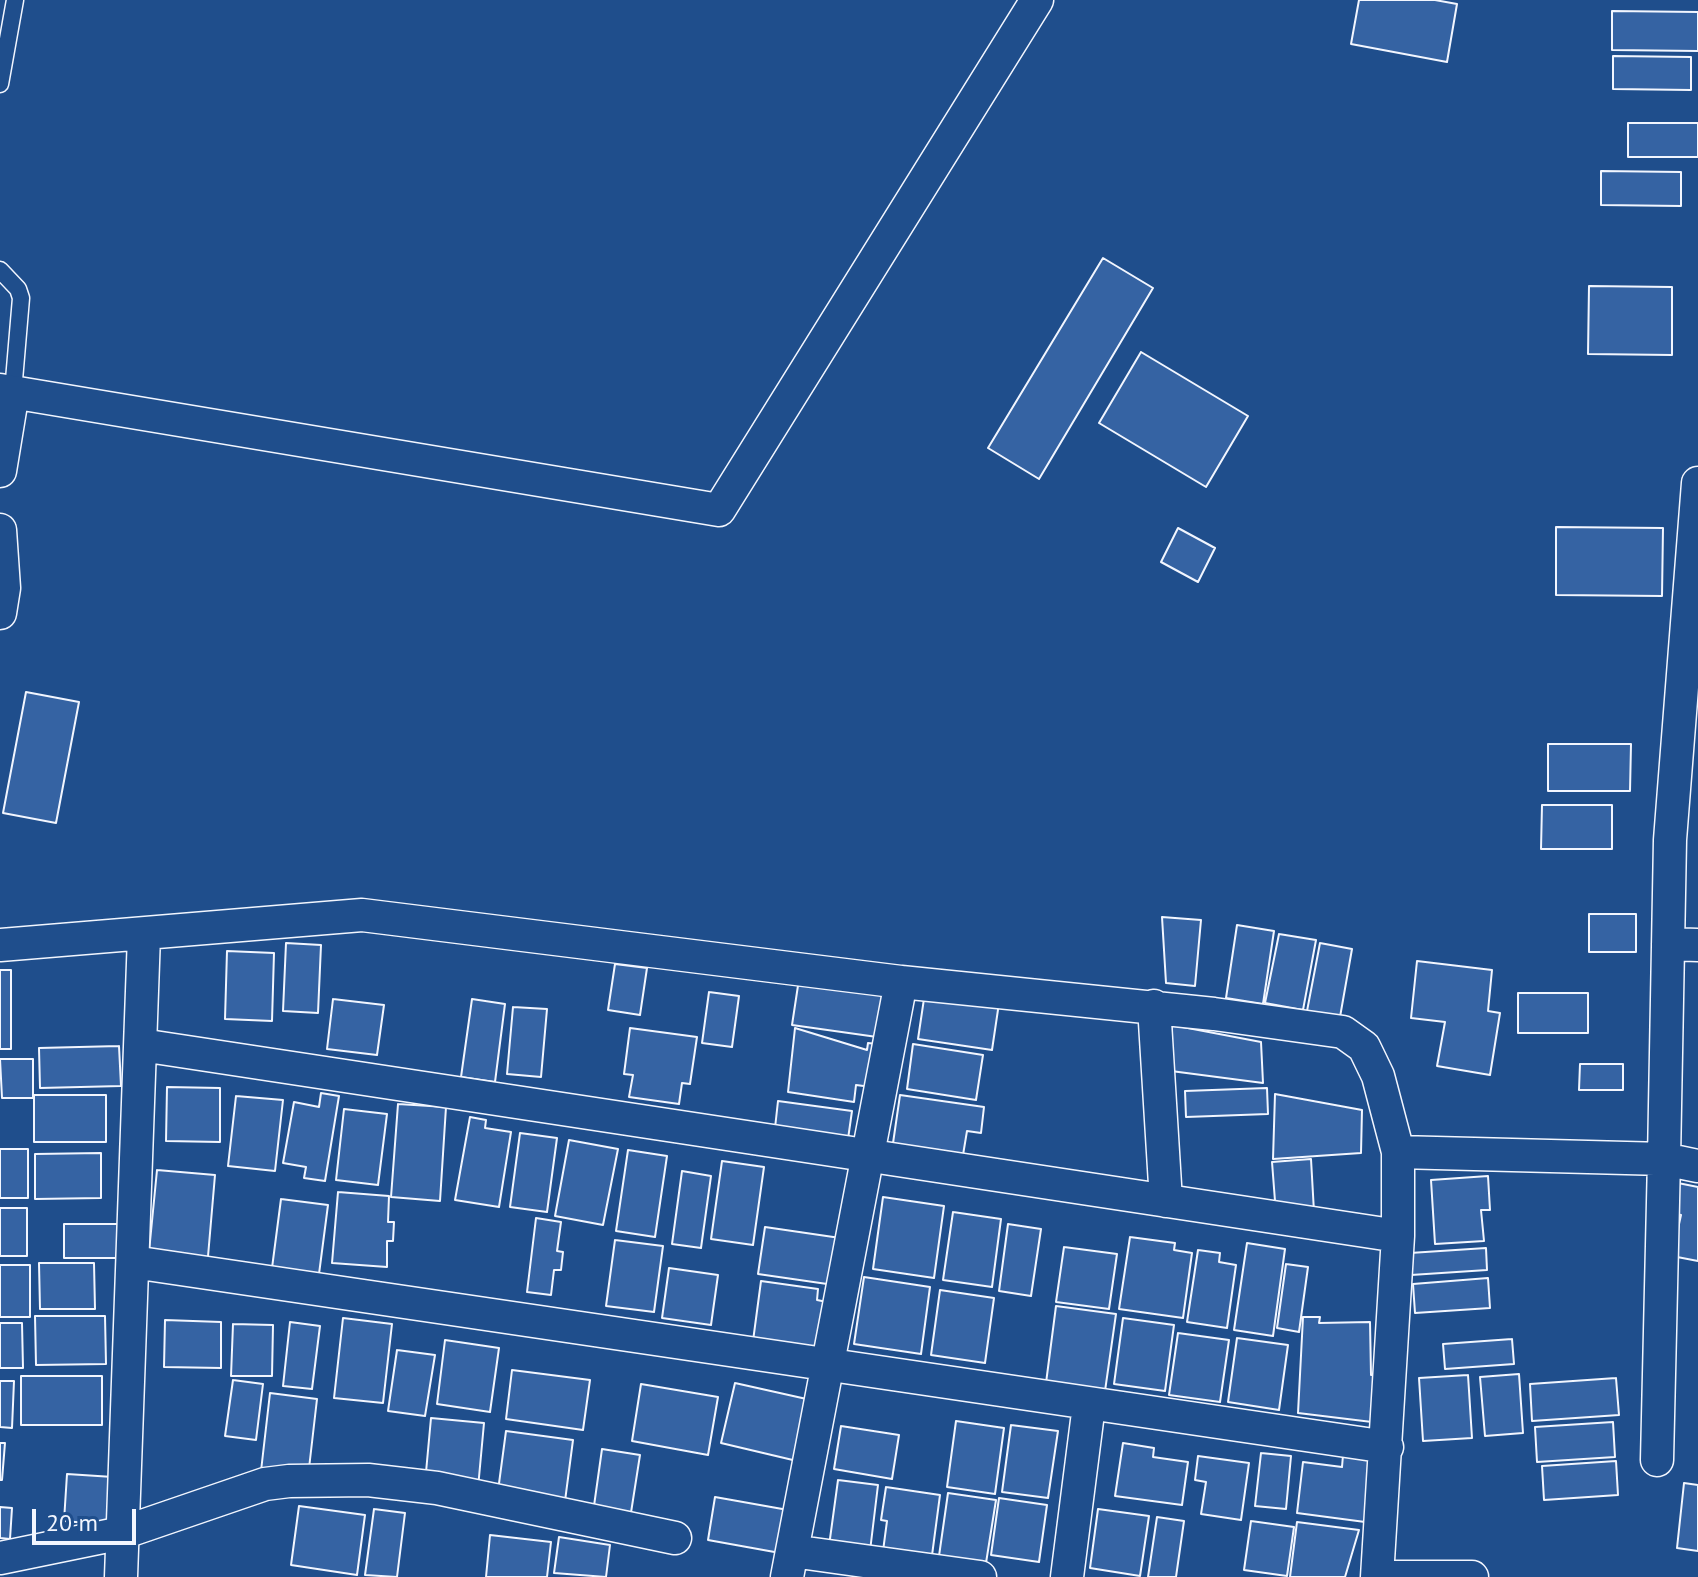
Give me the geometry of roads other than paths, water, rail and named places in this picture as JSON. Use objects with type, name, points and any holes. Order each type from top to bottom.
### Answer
[{"type":"street","points":[[0,471],[7,391],[719,510],[1037,0]]},
{"type":"street","points":[[1657,1460],[1664,1159],[1683,945],[1670,840],[1694,595],[1698,483]]},
{"type":"street","points":[[0,530],[4,588],[0,613]]},
{"type":"street","points":[[0,945],[362,915],[901,982],[1154,1006],[1343,1032],[1364,1047],[1378,1076],[1398,1152],[1398,1236],[1377,1577]]},
{"type":"street","points":[[121,1577],[144,935]]},
{"type":"street","points":[[901,982],[789,1564],[980,1577]]},
{"type":"street","points":[[1154,1006],[1166,1201]]},
{"type":"street","points":[[141,1045],[1398,1236]]},
{"type":"street","points":[[1398,1152],[1664,1159],[1698,1166]]},
{"type":"street","points":[[133,1262],[1387,1447]]},
{"type":"street","points":[[1067,1577],[1089,1405]]},
{"type":"street","points":[[0,1558],[122,1533],[265,1484],[368,1480],[437,1488],[675,1538]]},
{"type":"street","points":[[1394,1577],[1472,1577]]},
{"type":"lane","points":[[0,84],[15,0]]},
{"type":"lane","points":[[0,270],[18,289],[21,298],[7,391]]}]
